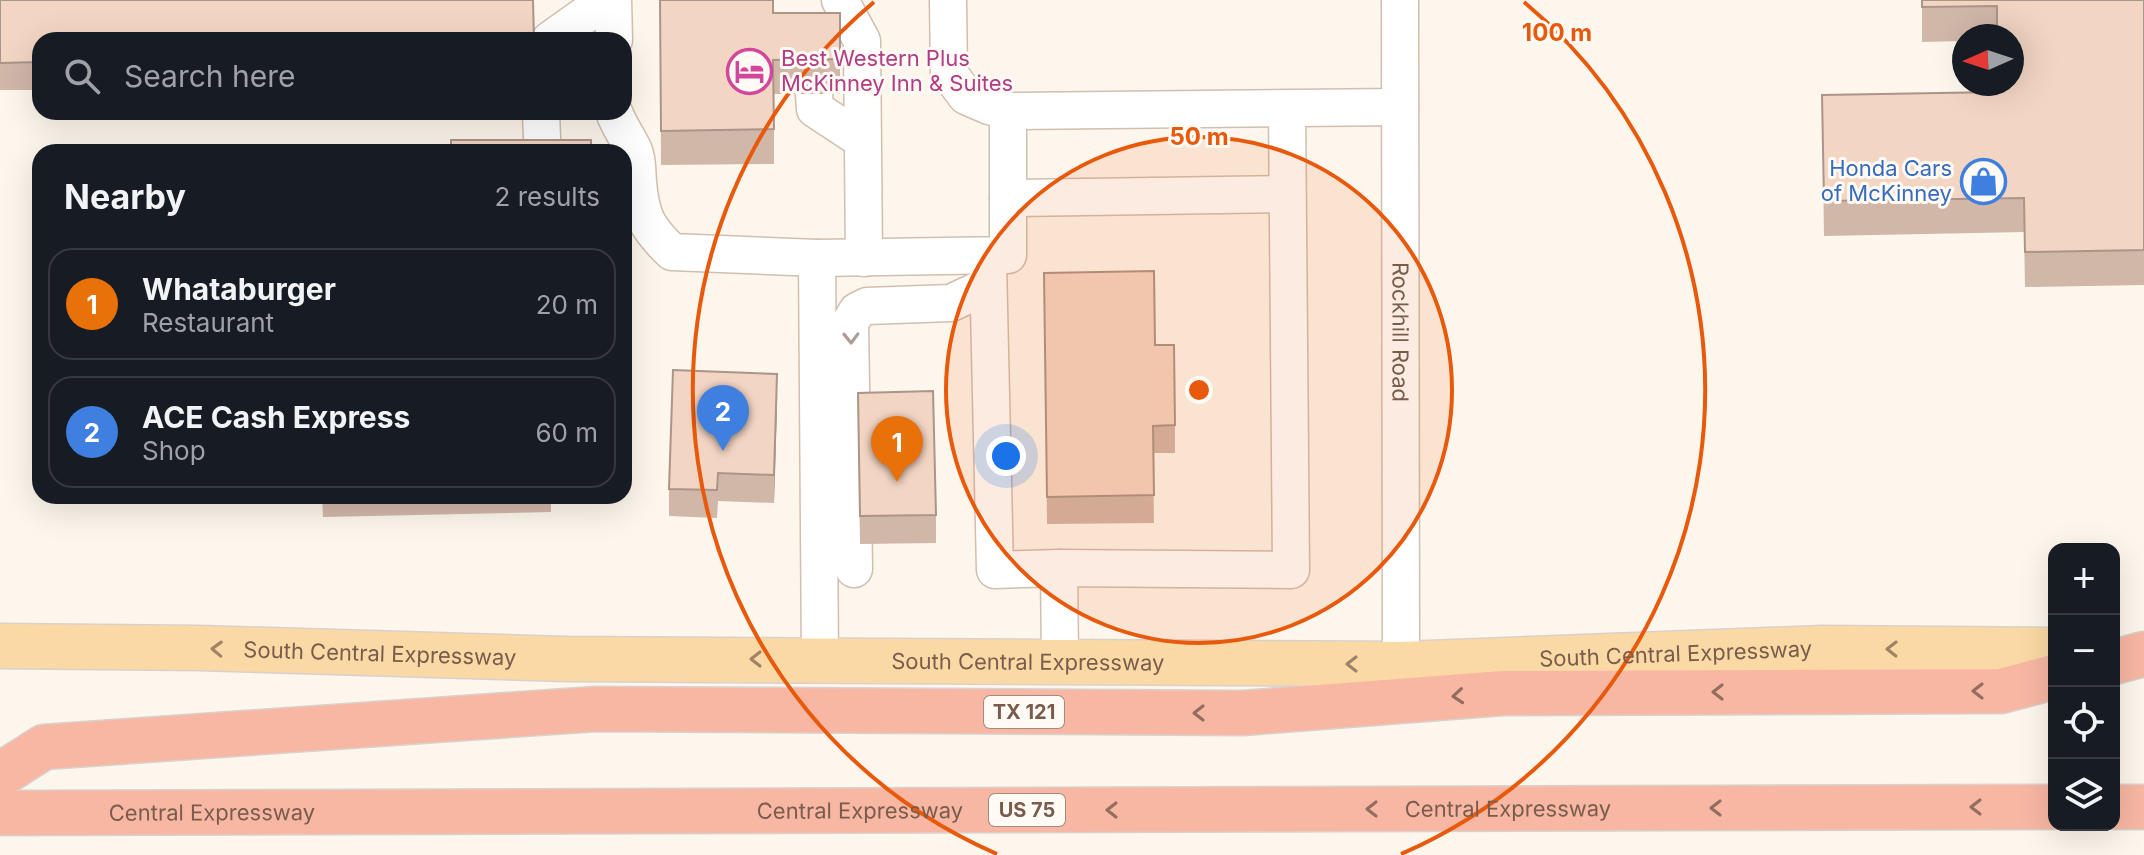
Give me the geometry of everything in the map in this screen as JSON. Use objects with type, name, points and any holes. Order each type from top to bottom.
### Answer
[{"type":"highway","points":[[2120,660],[2144,652]]},
{"type":"highway","name":"TX 121","points":[[0,775],[44,747],[596,709],[1243,713],[1503,693],[2001,691],[2048,679]]},
{"type":"highway","name":"Central Expressway","points":[[0,813],[2048,807]]},
{"type":"highway","points":[[2120,807],[2144,807]]},
{"type":"main road","name":"South Central Expressway","points":[[0,646],[200,648],[567,659],[1401,664],[1823,648],[2048,650]]},
{"type":"main road","points":[[2120,650],[2144,652]]},
{"type":"street","points":[[561,32],[606,0]]},
{"type":"street","points":[[613,0],[614,32]]},
{"type":"street","points":[[948,0],[949,73],[966,96],[1008,111],[1400,107]]},
{"type":"street","name":"Rockhill Road","points":[[1400,0],[1401,664]]},
{"type":"street","points":[[815,32],[841,3],[862,41],[864,258]]},
{"type":"street","points":[[814,94],[815,109],[862,140]]},
{"type":"street","points":[[987,277],[995,570],[1291,570],[1287,109]]},
{"type":"street","points":[[854,569],[850,323],[857,311],[867,306],[951,303],[987,277],[1008,255],[1008,111]]},
{"type":"street","points":[[618,120],[630,144]]},
{"type":"street","points":[[632,147],[640,206],[654,236],[672,252],[817,274],[987,277]]},
{"type":"street","points":[[1008,198],[1287,194]]},
{"type":"street","points":[[817,274],[864,258],[987,277]]},
{"type":"street","points":[[817,274],[820,660]]},
{"type":"street","points":[[1059,568],[1060,661]]},
{"type":"building","points":[[0,0],[533,0],[534,32],[32,32],[32,62],[0,63]]},
{"type":"building","name":"Best Western Plus McKinney Inn & Suites","points":[[660,0],[773,0],[773,13],[840,13],[840,59],[773,60],[774,129],[661,131]]},
{"type":"building","name":"Honda Cars of McKinney","points":[[1922,0],[2144,0],[2144,250],[2025,252],[2024,198],[1824,201],[1822,95],[1952,93],[1952,96],[2024,96],[2024,24],[1997,24],[1997,6],[1922,7]]},
{"type":"building","points":[[451,140],[591,140],[591,144],[451,144]]},
{"type":"building","points":[[1154,271],[1155,345],[1174,345],[1175,425],[1153,426],[1154,495],[1047,497],[1044,273]]},
{"type":"building","points":[[673,370],[777,374],[774,475],[718,473],[717,490],[669,489]]},
{"type":"building","points":[[933,391],[936,515],[860,516],[858,393]]},
{"type":"place","name":"Best Western Plus McKinney Inn & Suites","points":[[750,71]]},
{"type":"place","name":"Honda Cars of McKinney","points":[[1983,181]]},
{"type":"place","name":"ACE Cash Express","points":[[723,451]]},
{"type":"place","name":"Whataburger","points":[[897,482]]}]
